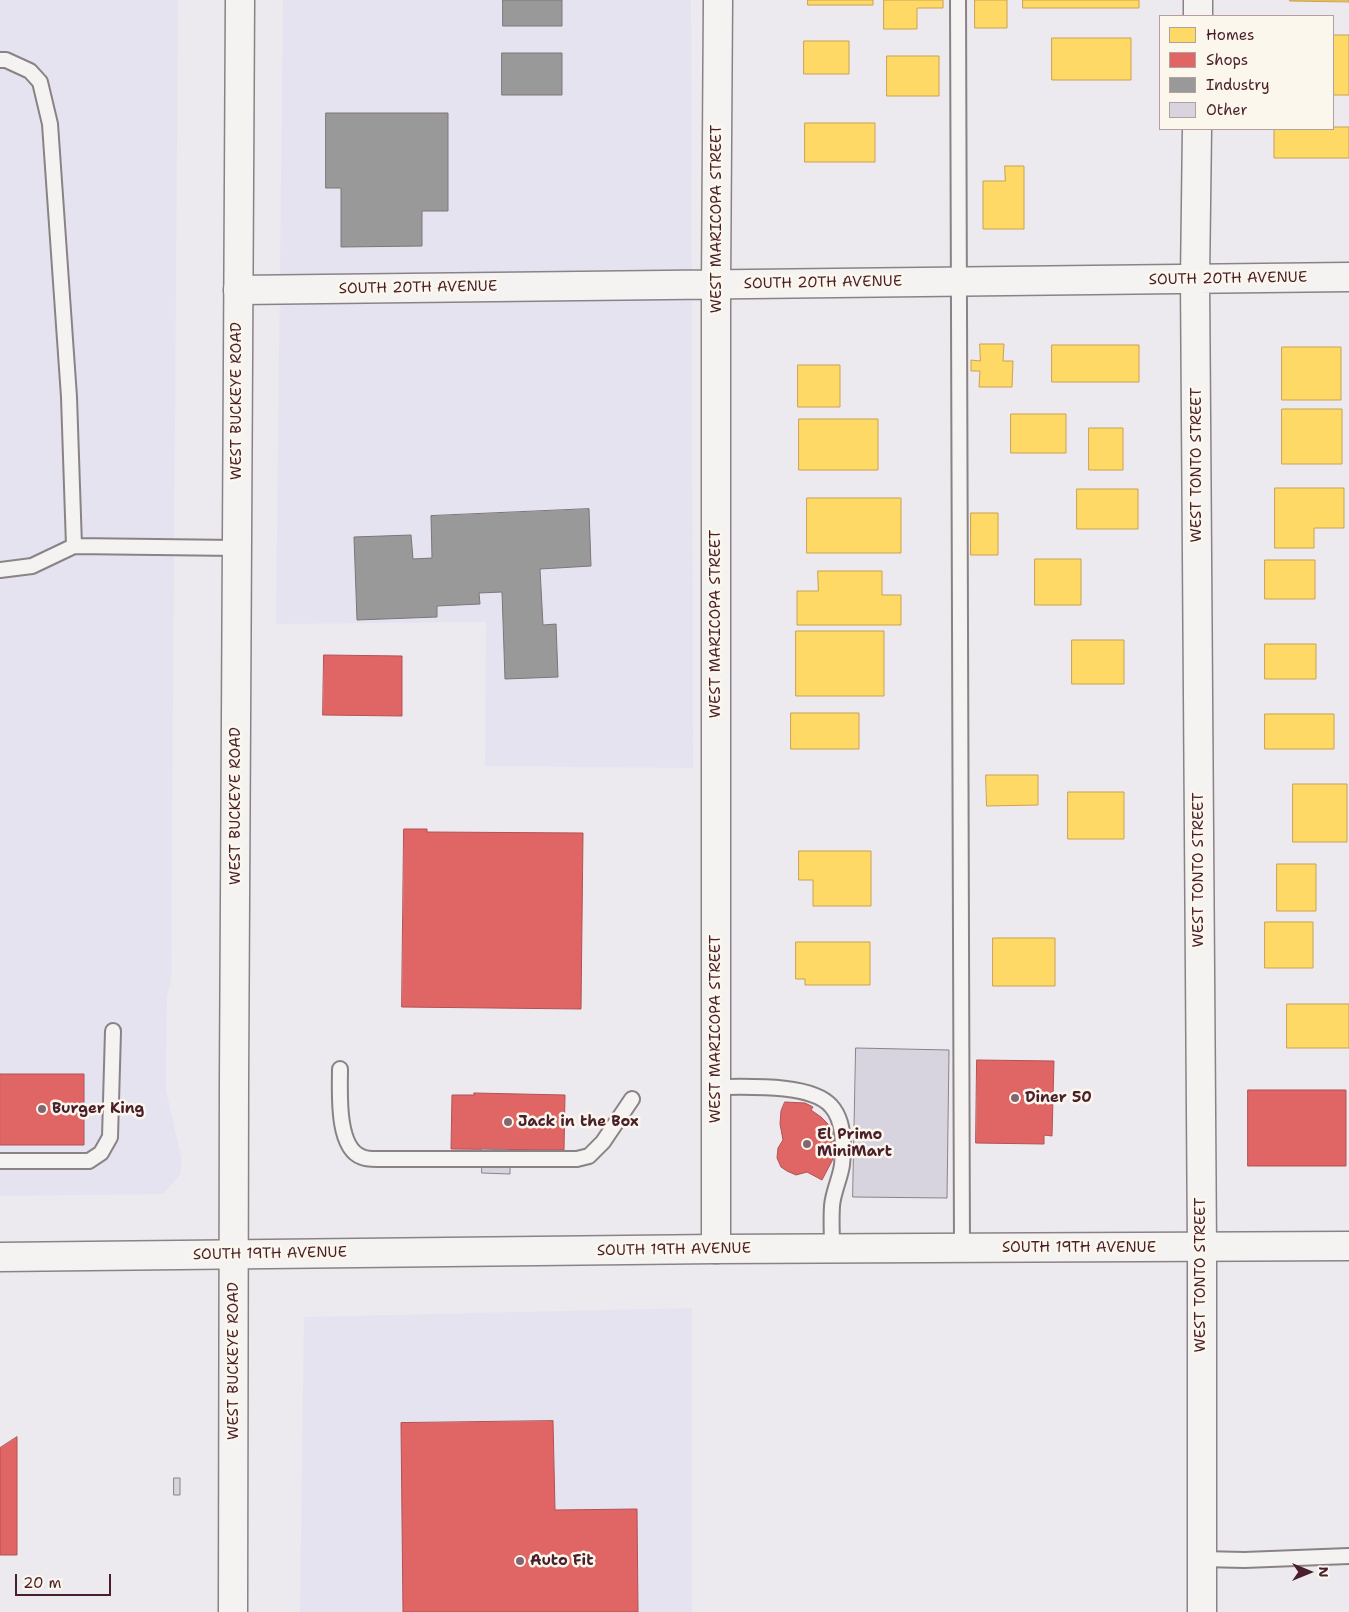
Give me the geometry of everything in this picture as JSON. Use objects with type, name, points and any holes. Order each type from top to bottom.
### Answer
[{"type":"street","name":"WEST BUCKEYE ROAD","points":[[234,1612],[240,0]]},
{"type":"street","name":"WEST MARICOPA STREET","points":[[716,1249],[716,284],[718,0]]},
{"type":"street","points":[[1198,0],[1198,15]]},
{"type":"street","name":"WEST TONTO STREET","points":[[1197,130],[1195,279],[1202,1248],[1202,1612]]},
{"type":"street","name":"SOUTH 20TH AVENUE","points":[[238,290],[1349,277]]},
{"type":"street","name":"SOUTH 19TH AVENUE","points":[[0,1257],[832,1248],[1349,1246]]},
{"type":"lane","points":[[958,0],[962,1248]]},
{"type":"lane","points":[[0,60],[6,60],[30,70],[40,82],[50,124],[69,397],[74,546]]},
{"type":"lane","points":[[0,570],[32,566],[74,546],[237,548]]},
{"type":"lane","points":[[0,1161],[89,1161],[101,1153],[110,1137],[112,1032]]},
{"type":"lane","points":[[340,1070],[341,1118],[350,1148],[361,1157],[377,1159],[577,1159],[590,1156],[603,1142],[632,1098]]},
{"type":"lane","points":[[716,1087],[776,1088],[802,1092],[819,1097],[831,1106],[839,1121],[843,1142],[842,1166],[832,1205],[832,1248]]},
{"type":"lane","points":[[1202,1559],[1244,1560],[1349,1556]]},
{"type":"shaded area","points":[[0,0],[178,0],[171,979],[167,998],[166,1090],[182,1161],[180,1175],[163,1194],[0,1196]]},
{"type":"shaded area","points":[[283,0],[691,0],[693,768],[485,766],[486,622],[276,624]]},
{"type":"shaded area","points":[[692,1308],[692,1612],[300,1612],[304,1317]]},
{"type":"building: Homes","points":[[808,0],[873,0],[873,5],[808,5]]},
{"type":"building: Homes","points":[[884,0],[943,0],[943,8],[917,8],[917,29],[884,29]]},
{"type":"building: Homes","points":[[975,0],[1007,0],[1007,28],[975,28]]},
{"type":"building: Homes","points":[[1023,0],[1139,0],[1139,8],[1023,8]]},
{"type":"building: Homes","points":[[1349,0],[1349,2],[1290,1]]},
{"type":"building: Homes","points":[[1334,35],[1349,35],[1349,95],[1334,95]]},
{"type":"building: Homes","points":[[1052,38],[1131,38],[1131,80],[1052,80]]},
{"type":"building: Homes","points":[[804,41],[849,41],[849,74],[804,74]]},
{"type":"building: Homes","points":[[887,56],[939,56],[939,96],[887,96]]},
{"type":"building: Homes","points":[[805,123],[875,123],[875,162],[805,162]]},
{"type":"building: Homes","points":[[1334,127],[1349,127],[1349,158],[1274,158],[1274,130],[1334,130]]},
{"type":"building: Homes","points":[[1005,166],[1024,166],[1024,229],[983,229],[983,181],[1005,181]]},
{"type":"building: Homes","points":[[980,344],[1004,344],[1003,361],[1013,361],[1012,387],[979,387],[980,371],[971,371],[971,360],[980,361]]},
{"type":"building: Homes","points":[[1052,345],[1139,345],[1139,382],[1052,382]]},
{"type":"building: Homes","points":[[1282,347],[1341,347],[1341,400],[1282,400]]},
{"type":"building: Homes","points":[[798,365],[840,365],[840,407],[798,407]]},
{"type":"building: Homes","points":[[1282,409],[1342,409],[1342,464],[1282,464]]},
{"type":"building: Homes","points":[[1011,414],[1066,414],[1066,453],[1011,453]]},
{"type":"building: Homes","points":[[799,419],[878,419],[878,470],[799,470]]},
{"type":"building: Homes","points":[[1089,428],[1123,428],[1123,470],[1089,470]]},
{"type":"building: Homes","points":[[1275,488],[1344,488],[1344,528],[1314,528],[1314,548],[1275,548]]},
{"type":"building: Homes","points":[[1077,489],[1138,489],[1138,529],[1077,529]]},
{"type":"building: Homes","points":[[807,498],[901,498],[901,553],[807,553]]},
{"type":"building: Homes","points":[[971,513],[998,513],[998,555],[971,555]]},
{"type":"building: Homes","points":[[1035,559],[1081,559],[1081,605],[1035,605]]},
{"type":"building: Homes","points":[[1265,560],[1315,560],[1315,599],[1265,599]]},
{"type":"building: Homes","points":[[818,571],[882,571],[882,595],[901,595],[901,625],[797,625],[797,591],[818,591]]},
{"type":"building: Homes","points":[[796,631],[884,631],[884,696],[796,696]]},
{"type":"building: Homes","points":[[1072,640],[1124,640],[1124,684],[1072,684]]},
{"type":"building: Homes","points":[[1265,644],[1316,644],[1316,679],[1265,679]]},
{"type":"building: Homes","points":[[791,713],[859,713],[859,749],[791,749]]},
{"type":"building: Homes","points":[[1265,714],[1334,714],[1334,749],[1265,749]]},
{"type":"building: Homes","points":[[986,775],[1038,775],[1038,805],[987,806]]},
{"type":"building: Homes","points":[[1293,784],[1347,784],[1347,842],[1293,842]]},
{"type":"building: Homes","points":[[1068,792],[1124,792],[1124,839],[1068,839]]},
{"type":"building: Homes","points":[[799,851],[871,851],[871,906],[813,906],[813,880],[799,880]]},
{"type":"building: Homes","points":[[1277,864],[1316,864],[1316,911],[1277,911]]},
{"type":"building: Homes","points":[[1265,922],[1313,922],[1313,968],[1265,968]]},
{"type":"building: Homes","points":[[993,938],[1055,938],[1055,986],[993,986]]},
{"type":"building: Homes","points":[[796,942],[870,942],[870,985],[805,985],[805,979],[796,979]]},
{"type":"building: Homes","points":[[1287,1004],[1349,1004],[1349,1048],[1287,1048]]},
{"type":"building: Shops","points":[[324,655],[402,656],[402,716],[323,715]]},
{"type":"building: Shops","points":[[404,829],[427,829],[427,832],[583,833],[581,1009],[402,1007]]},
{"type":"building: Shops","name":"Diner 50","points":[[977,1060],[1054,1061],[1052,1136],[1044,1135],[1044,1144],[976,1143]]},
{"type":"building: Shops","name":"Burger King","points":[[0,1074],[84,1074],[84,1145],[0,1145]]},
{"type":"building: Shops","points":[[1248,1090],[1346,1090],[1346,1166],[1248,1166]]},
{"type":"building: Shops","name":"Jack in the Box","points":[[474,1093],[565,1095],[564,1150],[451,1149],[452,1095],[474,1095]]},
{"type":"building: Shops","name":"El Primo MiniMart","points":[[785,1102],[805,1103],[813,1107],[811,1110],[828,1124],[832,1132],[835,1148],[833,1159],[822,1180],[807,1172],[796,1175],[781,1167],[777,1158],[778,1148],[783,1140],[780,1124],[781,1111]]},
{"type":"building: Shops","name":"Auto Fit","points":[[553,1421],[555,1510],[637,1509],[638,1612],[403,1612],[401,1423]]},
{"type":"building: Shops","points":[[17,1437],[17,1555],[0,1555],[0,1448]]},
{"type":"building: Industry","points":[[503,0],[562,0],[562,26],[503,26]]},
{"type":"building: Industry","points":[[502,53],[562,53],[562,95],[502,95]]},
{"type":"building: Industry","points":[[326,113],[448,113],[448,211],[422,211],[422,246],[341,247],[341,188],[326,188]]},
{"type":"building: Industry","points":[[589,509],[591,566],[540,569],[543,625],[556,624],[558,677],[505,679],[502,592],[479,593],[480,604],[437,606],[437,617],[357,620],[354,537],[411,535],[413,559],[432,558],[431,516]]},
{"type":"building: Other","points":[[856,1048],[949,1050],[947,1198],[853,1197]]},
{"type":"building: Other","points":[[482,1149],[510,1150],[510,1174],[482,1173]]},
{"type":"building: Other","points":[[174,1478],[180,1478],[180,1495],[174,1495]]},
{"type":"place","name":"Diner 50","points":[[1015,1098]]},
{"type":"place","name":"Burger King","points":[[42,1109]]},
{"type":"place","name":"Jack in the Box","points":[[508,1122]]},
{"type":"place","name":"El Primo MiniMart","points":[[807,1144]]},
{"type":"place","name":"Auto Fit","points":[[520,1561]]}]
